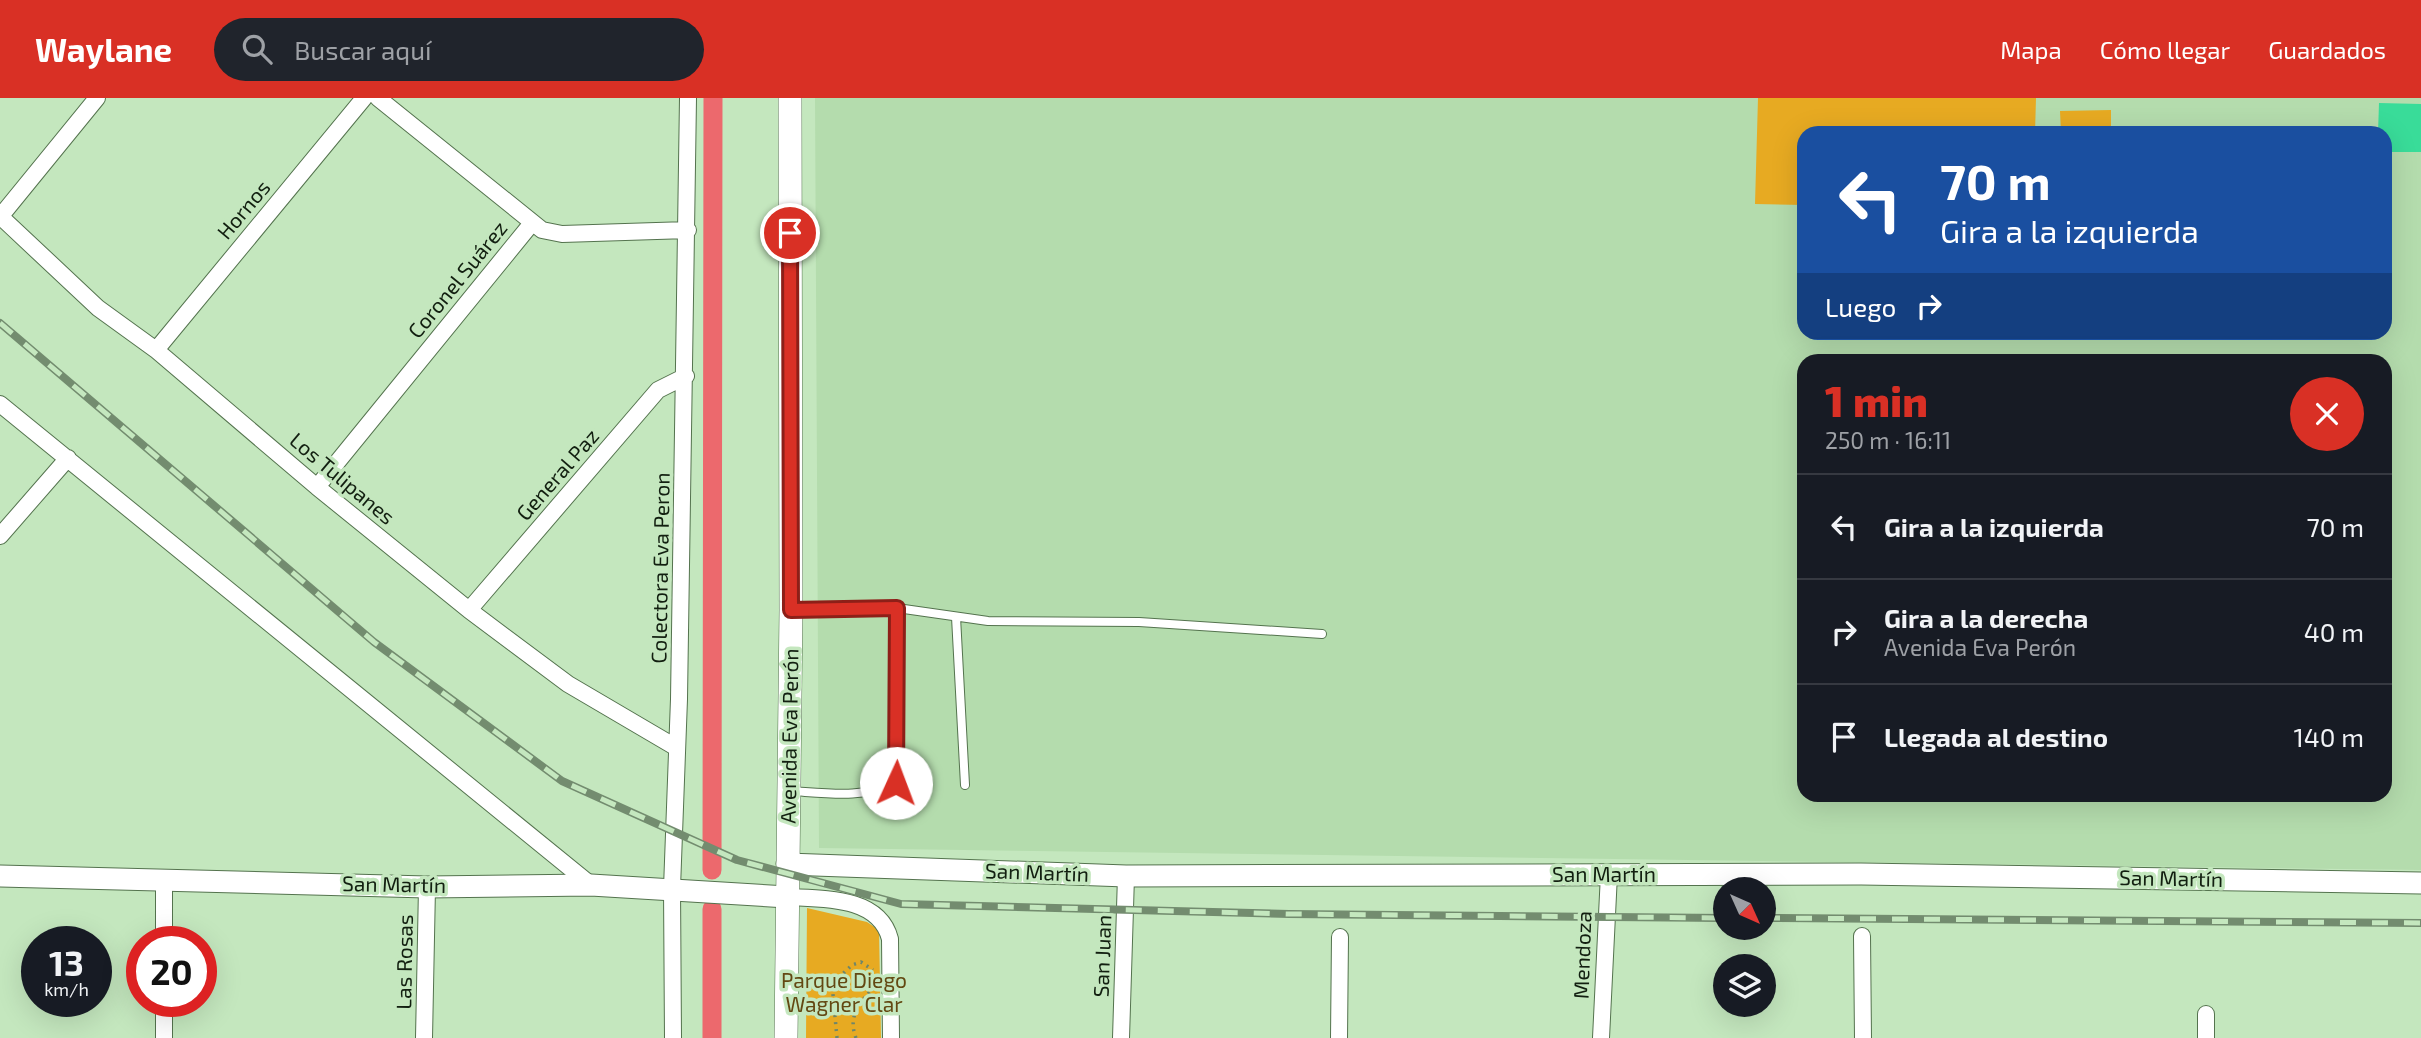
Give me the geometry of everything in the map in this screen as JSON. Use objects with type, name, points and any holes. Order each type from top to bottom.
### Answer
[{"type":"main road","name":"Avenida Eva Perón","points":[[786,1038],[791,610],[790,98]]},
{"type":"street","points":[[0,217],[97,98]]},
{"type":"street","name":"Hornos","points":[[156,350],[364,98]]},
{"type":"street","points":[[379,98],[531,223]]},
{"type":"street","name":"Colectora Eva Peron","points":[[673,1038],[672,888],[686,376],[688,98]]},
{"type":"street","name":"Los Tulipanes","points":[[0,217],[98,308],[156,350],[317,487],[469,610],[568,684],[677,748]]},
{"type":"street","name":"Coronel Suárez","points":[[317,487],[531,223],[542,230],[562,234],[688,230]]},
{"type":"street","name":"General Paz","points":[[469,610],[658,390],[686,376]]},
{"type":"street","points":[[0,404],[591,885]]},
{"type":"street","points":[[0,536],[68,458]]},
{"type":"street","name":"San Martín","points":[[787,864],[1126,876],[1861,874],[2421,883]]},
{"type":"street","name":"Mendoza","points":[[1601,1038],[1609,874]]},
{"type":"street","name":"San Martín","points":[[0,876],[427,887],[591,885],[787,897]]},
{"type":"street","name":"San Juan","points":[[1121,1038],[1126,876]]},
{"type":"street","points":[[164,879],[164,926]]},
{"type":"street","name":"Las Rosas","points":[[424,1038],[427,887]]},
{"type":"street","points":[[787,897],[833,900],[865,908],[886,926],[890,939],[891,1038]]},
{"type":"street","points":[[1862,936],[1863,1038]]},
{"type":"street","points":[[1339,1038],[1340,937]]},
{"type":"street","points":[[2206,1014],[2206,1038]]},
{"type":"street","points":[[164,1017],[164,1038]]},
{"type":"lane","points":[[790,790],[832,794],[886,789],[896,783],[897,608]]},
{"type":"lane","points":[[791,610],[897,608],[988,621],[1139,622],[1322,634]]},
{"type":"lane","points":[[957,617],[965,785]]},
{"type":"path","points":[[837,1038],[832,984],[852,965],[861,962],[874,971],[876,985],[856,1007],[853,1025],[856,1038]]},
{"type":"shaded area","points":[[815,98],[2421,98],[2421,870],[819,848]]},
{"type":"green space","points":[[1758,98],[2036,98],[2035,126],[1797,126],[1797,205],[1755,204]]},
{"type":"green space","points":[[2111,110],[2111,126],[2061,126],[2060,111]]},
{"type":"green space","name":"Parque Diego Wagner Clar","points":[[807,908],[867,922],[879,930],[881,1038],[806,1038]]},
{"type":"building","points":[[2379,103],[2421,104],[2421,152],[2392,152],[2392,126],[2378,126]]},
{"type":"waterway","points":[[712,870],[713,98]]},
{"type":"waterway","points":[[712,909],[712,1038]]},
{"type":"railway","points":[[0,323],[374,642],[562,781],[737,860],[901,904],[1289,914],[1713,918]]},
{"type":"railway","points":[[1776,918],[2421,923]]},
{"type":"route","points":[[790,233],[791,610],[897,608],[896,783]]}]
